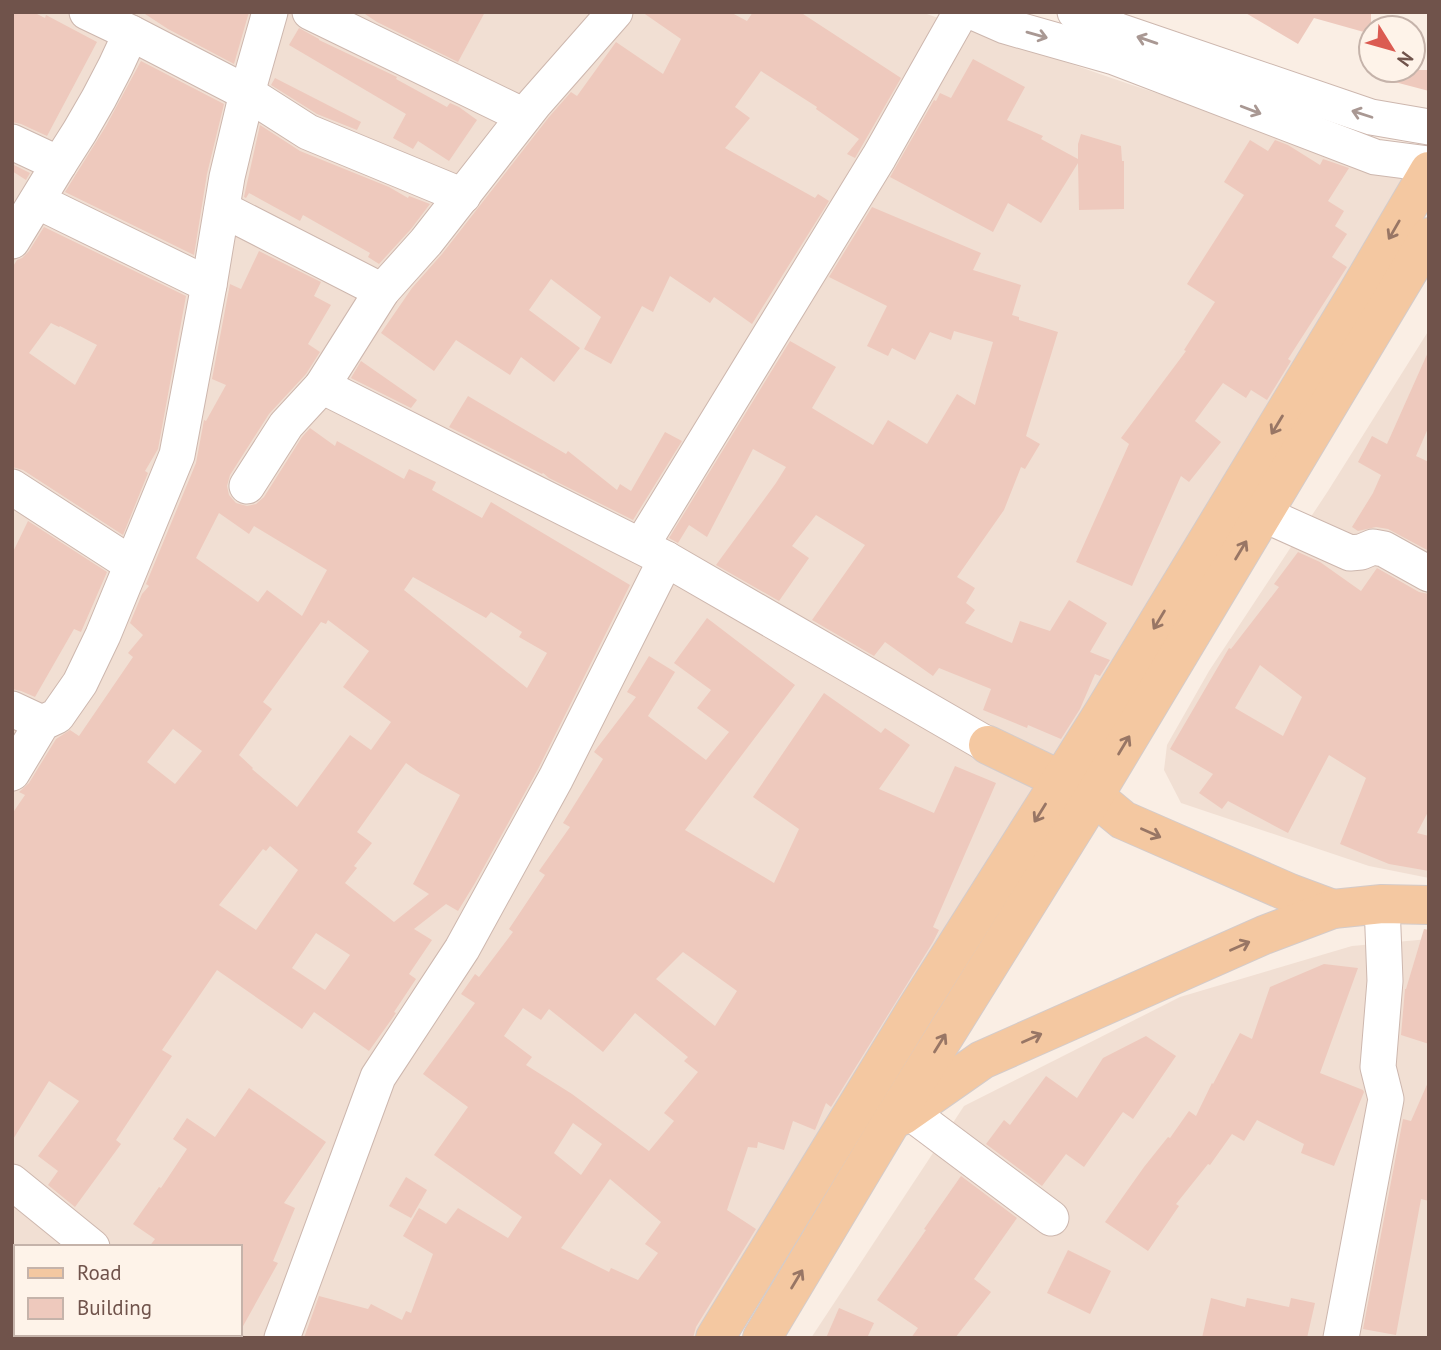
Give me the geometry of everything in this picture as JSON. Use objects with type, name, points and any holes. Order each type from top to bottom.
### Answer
[{"type":"main road","points":[[762,1338],[899,1117],[1077,788],[1110,701],[1429,171]]},
{"type":"main road","points":[[715,1338],[908,1022],[1077,788],[1263,514],[1429,237]]},
{"type":"main road","points":[[988,745],[1077,788],[1123,820],[1333,909]]},
{"type":"main road","points":[[1077,788],[1138,798],[1382,904]]},
{"type":"main road","points":[[899,1117],[982,1060],[1264,936],[1333,909],[1382,904],[1429,905]]},
{"type":"street","points":[[87,12],[247,93],[308,132],[463,196]]},
{"type":"street","points":[[12,773],[27,716],[57,716],[80,683],[103,635],[177,455],[227,177],[270,12]]},
{"type":"street","points":[[310,12],[524,116]]},
{"type":"street","points":[[247,486],[286,425],[322,386],[382,291],[426,242],[524,116],[615,12]]},
{"type":"street","points":[[282,1338],[378,1077],[469,937],[556,778],[654,552],[961,12]]},
{"type":"street","points":[[973,12],[1005,26],[1114,57],[1375,157],[1429,164]]},
{"type":"street","points":[[1075,12],[1119,31],[1371,117],[1429,127]]},
{"type":"street","points":[[12,241],[86,123],[118,64],[131,33]]},
{"type":"street","points":[[12,142],[59,164]]},
{"type":"street","points":[[37,201],[209,285]]},
{"type":"street","points":[[222,209],[382,291]]},
{"type":"street","points":[[322,386],[654,552],[988,745]]},
{"type":"street","points":[[12,487],[131,564]]},
{"type":"street","points":[[1263,514],[1350,553],[1373,547],[1384,549],[1429,574]]},
{"type":"street","points":[[1341,1338],[1386,1099],[1378,1067],[1385,981],[1382,904]]},
{"type":"street","points":[[899,1117],[1052,1217]]},
{"type":"street","points":[[12,1182],[90,1245]]},
{"type":"shaded area","points":[[12,12],[921,12],[1417,180],[710,1338],[12,1338]]},
{"type":"shaded area","points":[[1429,330],[1429,878],[1369,866],[1181,803],[1164,770],[1167,745],[1209,671],[1328,491]]},
{"type":"shaded area","points":[[1429,939],[1429,1338],[811,1338],[964,1106],[1180,997],[1352,946]]},
{"type":"building","points":[[12,12],[33,12],[45,18],[46,15],[97,42],[47,136],[12,122]]},
{"type":"building","points":[[142,12],[249,12],[234,64]]},
{"type":"building","points":[[362,12],[485,12],[458,62]]},
{"type":"building","points":[[642,12],[730,12],[747,21],[753,12],[800,12],[901,78],[855,158],[847,154],[859,139],[816,109],[817,107],[761,71],[735,107],[750,118],[725,148],[815,198],[818,194],[829,201],[752,324],[714,297],[710,303],[670,276],[653,312],[642,306],[611,364],[584,349],[601,317],[551,279],[529,310],[580,348],[554,382],[521,357],[510,375],[456,340],[434,371],[381,333],[412,288],[442,254],[549,117],[571,92],[577,96],[616,42],[663,74],[681,39]]},
{"type":"building","points":[[1244,12],[1371,12],[1357,14],[1357,30],[1314,18],[1298,44]]},
{"type":"building","points":[[299,28],[397,77],[396,79],[447,107],[450,103],[459,107],[477,120],[449,161],[418,141],[413,149],[393,138],[406,114],[289,45]]},
{"type":"building","points":[[973,59],[1025,87],[1007,120],[1043,136],[1041,139],[1078,159],[1081,134],[1121,146],[1124,161],[1124,209],[1079,210],[1078,163],[1041,223],[1008,203],[993,232],[890,177],[934,100],[936,101],[940,93],[951,98]]},
{"type":"building","points":[[141,61],[224,104],[207,174],[194,255],[65,192],[106,126]]},
{"type":"building","points":[[1429,70],[1429,91],[1402,84],[1427,84]]},
{"type":"building","points":[[275,78],[361,122],[357,130],[317,114],[271,85]]},
{"type":"building","points":[[260,125],[300,151],[389,187],[408,198],[409,196],[430,204],[379,264],[368,257],[370,253],[303,215],[300,221],[249,193],[244,197]]},
{"type":"building","points":[[1250,140],[1268,151],[1275,140],[1320,165],[1323,159],[1349,168],[1328,201],[1344,211],[1335,226],[1347,234],[1332,257],[1347,267],[1288,359],[1291,361],[1267,400],[1251,390],[1246,398],[1223,383],[1195,421],[1221,442],[1189,482],[1181,476],[1132,586],[1076,562],[1129,444],[1121,438],[1186,351],[1184,350],[1215,302],[1187,284],[1244,195],[1224,182]]},
{"type":"building","points":[[12,164],[30,173],[26,180],[12,171]]},
{"type":"building","points":[[872,207],[981,253],[973,270],[1021,285],[1012,315],[1019,317],[1019,320],[1058,332],[1026,436],[1040,444],[1025,469],[1021,467],[1004,510],[957,577],[975,588],[966,603],[975,610],[965,623],[1012,643],[1020,621],[1050,631],[1069,600],[1107,623],[1090,652],[1110,660],[1100,676],[1095,674],[1080,709],[1061,739],[983,710],[991,689],[939,668],[933,676],[885,642],[874,656],[812,620],[865,545],[816,515],[792,546],[809,558],[779,601],[716,565],[786,467],[753,449],[707,537],[689,525],[678,543],[669,538],[790,341],[836,367],[812,408],[873,445],[888,420],[927,444],[957,394],[975,405],[993,342],[954,331],[951,340],[930,332],[915,360],[892,348],[888,356],[867,346],[887,306],[829,277]]},
{"type":"building","points":[[44,227],[186,296],[158,449],[145,471],[148,473],[123,535],[23,470],[12,467],[12,268],[17,260],[29,251]],"holes":[[[51,323],[97,345],[75,385],[29,353]]]},
{"type":"building","points":[[259,251],[321,282],[314,296],[331,305],[308,344],[320,352],[306,374],[269,414],[230,475],[227,486],[229,495],[236,503],[247,506],[256,504],[264,497],[310,428],[335,446],[337,441],[404,479],[409,469],[436,482],[432,490],[482,518],[491,502],[630,585],[538,769],[458,911],[446,904],[414,929],[432,940],[409,974],[416,979],[369,1051],[314,1012],[302,1029],[217,970],[162,1050],[172,1056],[116,1140],[121,1144],[75,1207],[48,1185],[58,1171],[38,1156],[79,1101],[49,1081],[12,1141],[12,814],[25,795],[19,792],[29,783],[56,739],[70,730],[79,736],[133,657],[128,653],[143,635],[130,623],[142,594],[149,586],[146,584],[196,463],[204,420],[206,421],[226,385],[212,379],[230,284],[241,289]],"holes":[[[219,513],[249,534],[254,526],[327,570],[302,616],[267,590],[258,602],[196,558]],[[413,577],[486,618],[491,612],[522,632],[519,637],[547,653],[527,688],[404,590]],[[328,620],[369,651],[343,687],[391,722],[371,750],[350,735],[297,807],[239,755],[272,709],[263,702],[321,622],[326,624]],[[173,729],[202,751],[175,784],[147,762]],[[406,763],[460,795],[413,884],[429,894],[394,922],[345,883],[372,843],[357,832]],[[270,846],[298,870],[256,930],[219,905],[263,849],[266,851]],[[316,933],[350,955],[325,990],[292,968]]]},
{"type":"building","points":[[1429,350],[1429,426],[1416,456],[1429,462],[1429,551],[1388,529],[1376,527],[1358,531],[1352,527],[1381,475],[1358,462],[1372,436],[1387,444]]},
{"type":"building","points":[[361,361],[417,400],[411,408],[351,378]]},
{"type":"building","points":[[468,396],[566,454],[568,451],[617,490],[620,484],[631,491],[665,432],[682,441],[633,520],[449,427]]},
{"type":"building","points":[[28,521],[107,572],[81,632],[74,629],[35,697],[12,689],[12,554]]},
{"type":"building","points":[[1298,552],[1320,562],[1361,591],[1377,568],[1419,592],[1429,594],[1429,810],[1417,833],[1429,836],[1429,871],[1389,864],[1340,844],[1366,778],[1329,755],[1288,833],[1228,801],[1222,809],[1199,793],[1213,774],[1170,749],[1229,648],[1231,649],[1279,587],[1274,584]],"holes":[[[1260,665],[1302,697],[1283,736],[1235,708]]]},
{"type":"building","points":[[707,618],[795,685],[685,830],[774,883],[799,829],[753,797],[824,693],[881,733],[885,728],[910,745],[879,789],[934,813],[955,766],[996,783],[933,927],[939,930],[933,942],[831,1107],[826,1103],[815,1130],[793,1121],[784,1150],[758,1142],[757,1148],[748,1147],[727,1210],[756,1229],[696,1327],[693,1338],[304,1338],[319,1296],[368,1309],[371,1304],[402,1320],[406,1311],[411,1313],[433,1254],[403,1236],[419,1208],[446,1224],[458,1208],[508,1238],[522,1217],[434,1155],[468,1107],[423,1074],[475,1003],[461,994],[475,974],[479,977],[513,932],[509,929],[545,875],[539,871],[570,827],[563,823],[603,759],[594,752],[636,697],[627,692],[649,656],[675,672],[648,716],[706,760],[729,732],[697,708],[711,690],[674,663]],"holes":[[[683,952],[737,991],[715,1026],[656,979]],[[523,1008],[541,1020],[549,1009],[603,1052],[635,1013],[688,1057],[684,1061],[698,1072],[664,1113],[674,1121],[649,1151],[572,1094],[526,1065],[532,1057],[504,1036]],[[573,1123],[602,1144],[581,1175],[554,1153]],[[610,1179],[661,1222],[645,1244],[658,1253],[638,1280],[611,1268],[609,1272],[561,1248]]]},
{"type":"building","points":[[1424,929],[1429,930],[1429,1044],[1401,1035],[1405,989]]},
{"type":"building","points":[[1324,964],[1358,968],[1320,1073],[1364,1092],[1334,1166],[1301,1153],[1304,1144],[1257,1120],[1244,1141],[1232,1134],[1210,1165],[1208,1164],[1176,1204],[1179,1206],[1148,1251],[1105,1222],[1189,1111],[1196,1116],[1240,1033],[1252,1039],[1270,987]]},
{"type":"building","points":[[1146,1036],[1176,1056],[1133,1119],[1123,1112],[1084,1167],[1066,1154],[1042,1186],[986,1144],[1004,1120],[1010,1125],[1046,1076],[1077,1098],[1103,1058]]},
{"type":"building","points":[[1429,1080],[1429,1201],[1421,1199],[1396,1335],[1363,1329],[1403,1119],[1411,1121]]},
{"type":"building","points":[[249,1088],[326,1142],[284,1203],[295,1208],[273,1261],[278,1263],[242,1328],[242,1245],[150,1245],[155,1239],[133,1224],[187,1149],[173,1139],[187,1118],[215,1137]]},
{"type":"building","points":[[961,1176],[1017,1218],[974,1279],[991,1292],[955,1338],[911,1338],[918,1328],[877,1300]]},
{"type":"building","points":[[406,1177],[427,1190],[411,1218],[389,1206]]},
{"type":"building","points":[[1068,1250],[1111,1271],[1090,1314],[1047,1293]]},
{"type":"building","points":[[1211,1298],[1245,1307],[1247,1298],[1289,1307],[1291,1298],[1315,1303],[1307,1338],[1202,1338]]},
{"type":"building","points":[[839,1308],[874,1323],[867,1338],[826,1338]]}]
